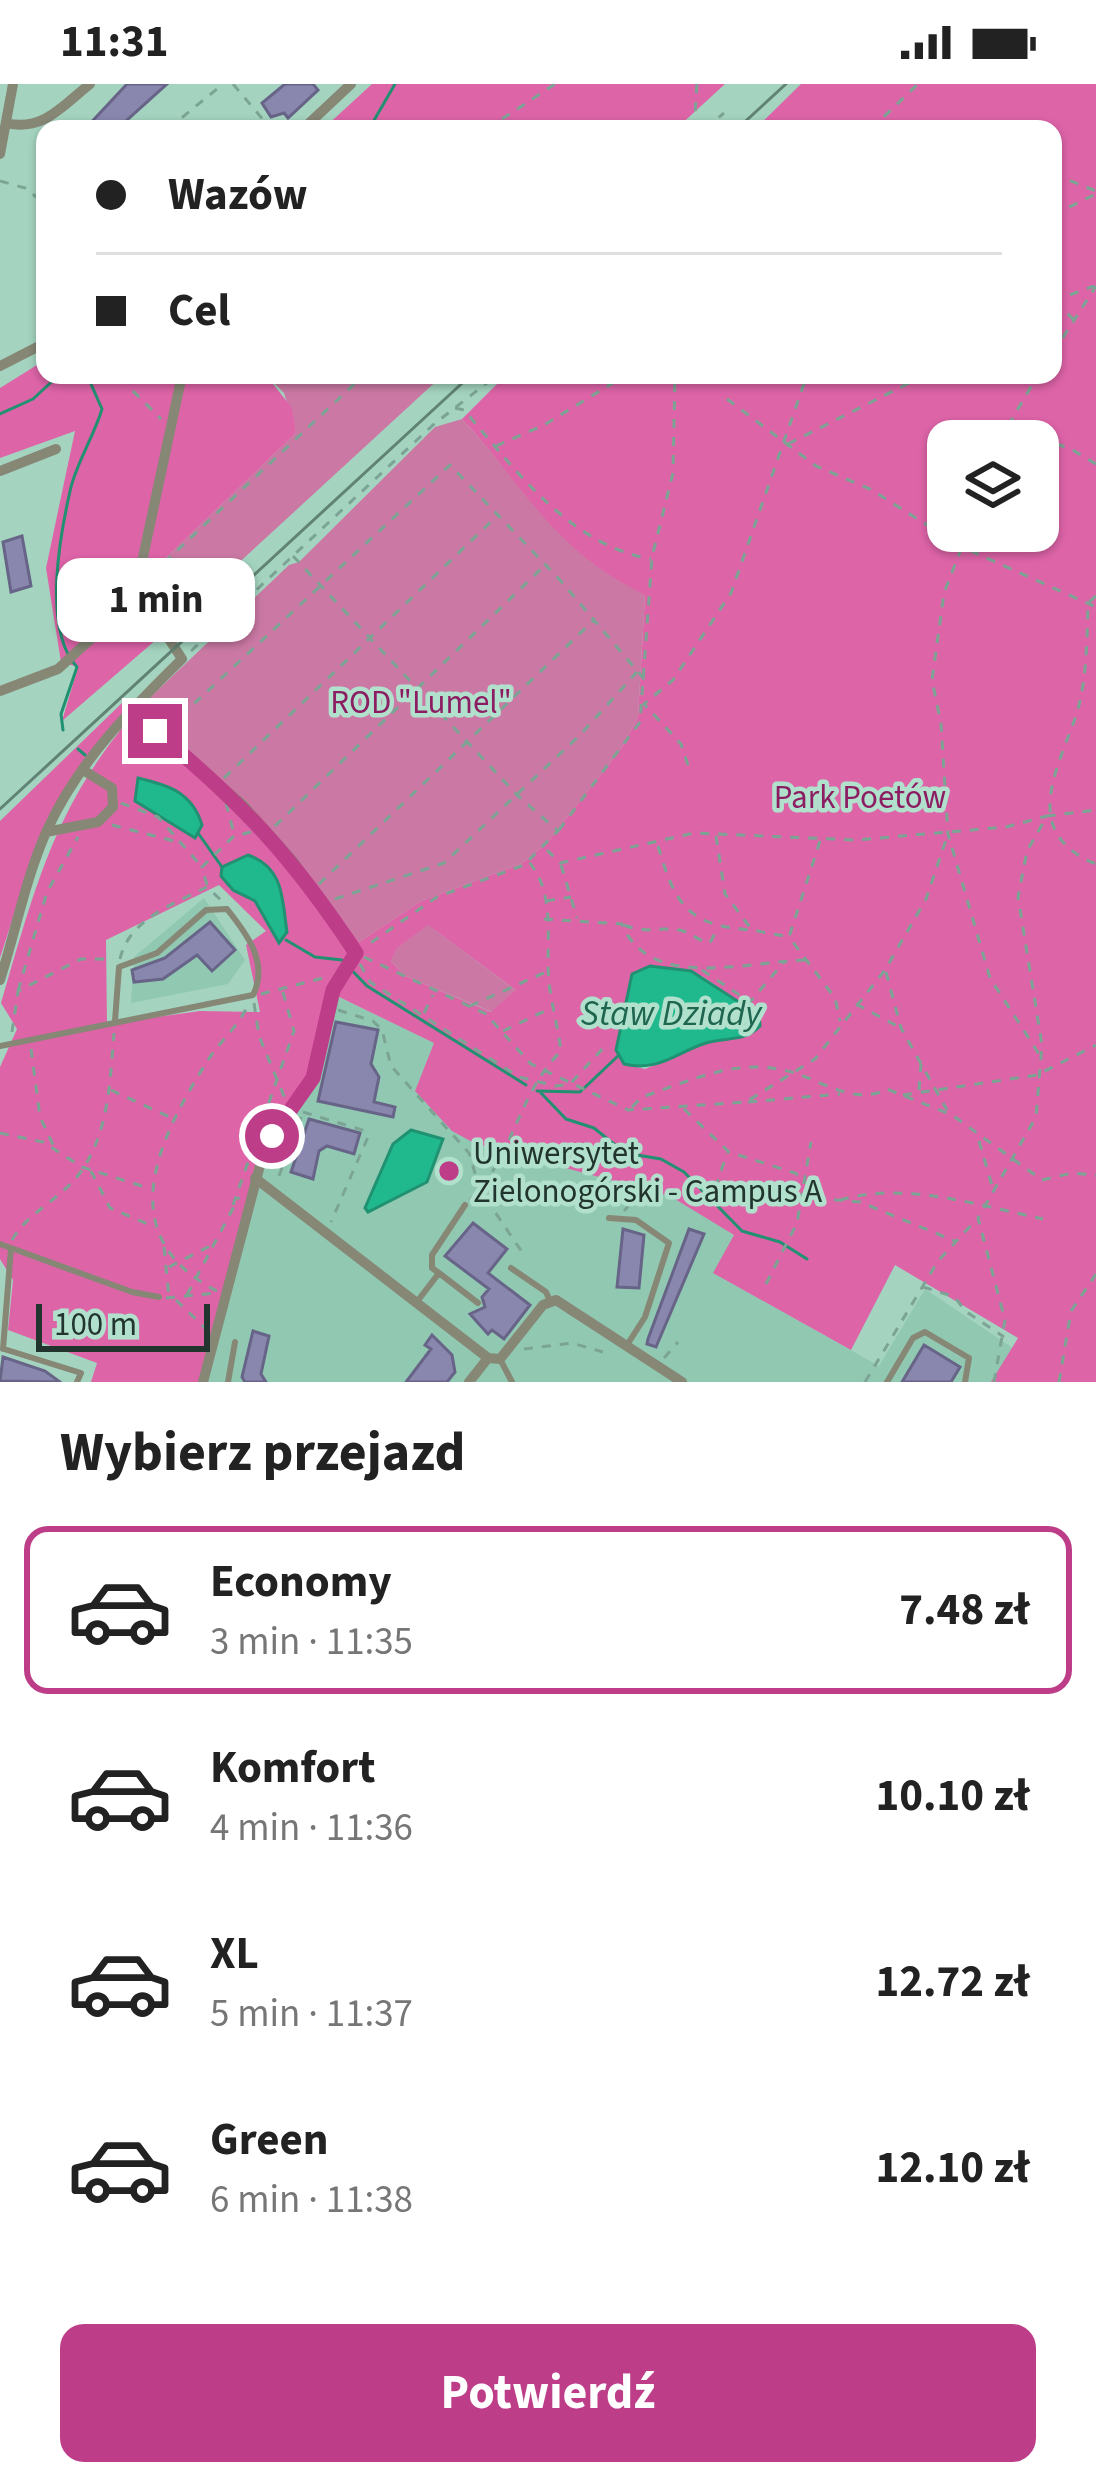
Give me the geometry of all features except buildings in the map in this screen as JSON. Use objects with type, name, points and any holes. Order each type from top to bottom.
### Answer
[{"type":"street","points":[[0,154],[13,84]]},
{"type":"street","points":[[45,120],[89,84]]},
{"type":"street","points":[[313,120],[351,84]]},
{"type":"street","points":[[6,123],[36,126]]},
{"type":"street","points":[[0,366],[36,348]]},
{"type":"street","points":[[0,691],[69,660],[140,590],[180,384]]},
{"type":"street","points":[[0,471],[56,449]]},
{"type":"street","points":[[0,980],[46,832],[83,770],[130,710],[182,659],[140,590]]},
{"type":"street","points":[[130,710],[265,823],[316,887],[356,958],[343,971],[329,1007],[319,1064],[262,1154],[203,1382]]},
{"type":"street","points":[[46,832],[99,821],[116,801],[106,782],[83,770]]},
{"type":"street","points":[[255,1178],[494,1358]]},
{"type":"street","points":[[469,1382],[556,1300],[682,1382]]},
{"type":"lane","points":[[0,1046],[253,995],[260,980],[257,957],[227,909],[206,910],[157,953],[120,963],[115,1021]]},
{"type":"lane","points":[[465,1205],[432,1255],[432,1268],[478,1303]]},
{"type":"lane","points":[[609,1218],[654,1228],[669,1243],[645,1317],[625,1348]]},
{"type":"lane","points":[[0,1244],[159,1297]]},
{"type":"lane","points":[[10,1248],[1,1349],[81,1372],[77,1382]]},
{"type":"lane","points":[[511,1268],[546,1292],[550,1301]]},
{"type":"lane","points":[[416,1303],[439,1273]]},
{"type":"lane","points":[[887,1382],[914,1338],[926,1331],[969,1358],[965,1382]]},
{"type":"lane","points":[[228,1382],[235,1342]]},
{"type":"lane","points":[[494,1358],[512,1382]]},
{"type":"path","points":[[179,120],[223,84]]},
{"type":"path","points":[[233,84],[263,120]]},
{"type":"path","points":[[501,120],[555,84]]},
{"type":"path","points":[[695,120],[697,84]]},
{"type":"path","points":[[880,120],[918,84]]},
{"type":"path","points":[[716,120],[724,113]]},
{"type":"path","points":[[1062,178],[1096,193]]},
{"type":"path","points":[[0,182],[25,188],[36,197]]},
{"type":"path","points":[[1062,208],[1096,193]]},
{"type":"path","points":[[1062,297],[1096,286]]},
{"type":"path","points":[[1062,340],[1096,286]]},
{"type":"path","points":[[1062,308],[1076,321]]},
{"type":"path","points":[[128,384],[169,425]]},
{"type":"path","points":[[140,590],[355,384]]},
{"type":"path","points":[[182,659],[453,408],[485,384]]},
{"type":"path","points":[[496,446],[544,425],[611,384]]},
{"type":"path","points":[[356,958],[437,897],[529,862],[546,849],[640,722],[652,560],[673,473],[675,384]]},
{"type":"path","points":[[644,704],[673,680],[731,593],[760,500],[786,444],[800,384]]},
{"type":"path","points":[[786,444],[801,442],[908,384]]},
{"type":"path","points":[[1009,420],[1032,384]]},
{"type":"path","points":[[727,399],[786,444],[927,527]]},
{"type":"path","points":[[453,408],[464,410],[532,489],[579,528],[628,555],[652,560]]},
{"type":"path","points":[[1059,445],[1096,464]]},
{"type":"path","points":[[169,734],[166,731],[450,465],[645,680]]},
{"type":"path","points":[[234,836],[233,792],[220,781],[498,515]]},
{"type":"path","points":[[960,552],[944,593],[932,680],[941,724],[948,835],[990,977],[1040,1055]]},
{"type":"path","points":[[973,552],[1096,607]]},
{"type":"path","points":[[293,556],[517,795],[558,831]]},
{"type":"path","points":[[202,867],[234,836],[265,823],[274,828],[545,565]]},
{"type":"path","points":[[865,1382],[922,1286],[978,1218],[1036,1117],[1040,1055],[1034,976],[1018,897],[1027,851],[1048,816],[1062,742],[1073,724],[1088,603],[1096,596]]},
{"type":"path","points":[[316,887],[594,620]]},
{"type":"path","points":[[308,870],[316,887],[338,899],[443,862],[517,795],[638,671]]},
{"type":"path","points":[[644,704],[681,744],[688,765]]},
{"type":"path","points":[[116,801],[158,817],[184,843],[202,867],[207,887],[227,909]]},
{"type":"path","points":[[560,863],[694,833],[820,839],[948,835],[1096,810]]},
{"type":"path","points":[[1048,816],[1067,852],[1096,864]]},
{"type":"path","points":[[99,821],[184,843]]},
{"type":"path","points":[[10,1043],[18,991],[47,892],[82,827]]},
{"type":"path","points":[[716,835],[725,894],[752,930]]},
{"type":"path","points":[[746,1102],[815,1059],[885,970],[926,898],[948,835]]},
{"type":"path","points":[[789,937],[820,839]]},
{"type":"path","points":[[657,843],[670,886],[683,907],[719,926],[789,937],[835,998],[841,1024]]},
{"type":"path","points":[[546,849],[560,863],[577,919]]},
{"type":"path","points":[[465,1205],[500,1167],[533,1084],[561,1051],[549,970],[552,950],[543,919],[546,902],[539,875],[529,862]]},
{"type":"path","points":[[18,991],[94,955],[120,963],[131,933],[168,905],[207,887]]},
{"type":"path","points":[[546,902],[573,896]]},
{"type":"path","points":[[543,919],[622,924],[650,934],[685,932],[710,943],[719,926]]},
{"type":"path","points":[[622,924],[629,944],[645,957],[701,970],[807,960]]},
{"type":"path","points":[[356,958],[469,1007],[503,1031],[531,1064],[628,1110],[876,1095],[887,1089],[950,1114],[1042,1180],[1072,1173],[1096,1175]]},
{"type":"path","points":[[356,958],[370,982],[533,1084],[570,1084],[606,1046]]},
{"type":"path","points":[[701,970],[750,1002],[785,960]]},
{"type":"path","points":[[469,1007],[549,970]]},
{"type":"path","points":[[885,970],[901,1028],[950,1114]]},
{"type":"path","points":[[159,1297],[219,1292],[178,1262],[155,1228],[150,1188],[175,1120],[253,995],[343,971]]},
{"type":"path","points":[[187,1295],[232,1204],[294,1031],[282,989]]},
{"type":"path","points":[[423,1013],[434,993]]},
{"type":"path","points":[[253,995],[259,1036],[290,1108],[362,1130],[368,1137],[330,1223]]},
{"type":"path","points":[[856,1004],[901,1028]]},
{"type":"path","points":[[503,1031],[554,1005]]},
{"type":"path","points":[[329,1007],[374,1021],[382,1030],[392,1066],[469,1153],[480,1190],[522,1252]]},
{"type":"path","points":[[10,1248],[23,1223],[82,1167],[110,1090],[115,1021]]},
{"type":"path","points":[[29,1039],[40,1117],[56,1150]]},
{"type":"path","points":[[901,1095],[1036,1075],[1096,1046]]},
{"type":"path","points":[[919,1092],[921,1062]]},
{"type":"path","points":[[628,1110],[642,1097],[734,1065],[792,1073],[845,1094]]},
{"type":"path","points":[[110,1090],[175,1120]]},
{"type":"path","points":[[683,1108],[728,1151],[779,1165],[837,1201],[860,1202],[955,1241]]},
{"type":"path","points":[[279,1176],[303,1112]]},
{"type":"path","points":[[0,1133],[43,1142],[82,1167],[150,1188]]},
{"type":"path","points":[[978,1136],[993,1191]]},
{"type":"path","points":[[766,1284],[797,1222],[807,1186],[811,1142]]},
{"type":"path","points":[[619,1220],[640,1193],[682,1194],[702,1203],[717,1183],[728,1151]]},
{"type":"path","points":[[90,1170],[110,1208],[155,1228]]},
{"type":"path","points":[[837,1201],[914,1190],[939,1201],[1043,1219]]},
{"type":"path","points":[[232,1204],[243,1192]]},
{"type":"path","points":[[978,1218],[999,1283],[1004,1337],[994,1382]]},
{"type":"path","points":[[162,1240],[171,1298],[208,1333]]},
{"type":"path","points":[[169,1267],[230,1240]]},
{"type":"path","points":[[1059,1382],[1071,1311],[1096,1274]]},
{"type":"path","points":[[922,1286],[955,1297],[965,1311],[1004,1337]]},
{"type":"path","points":[[665,1358],[678,1342]]},
{"type":"path","points":[[494,1358],[551,1343],[593,1346],[603,1352]]},
{"type":"shaded area","points":[[204,898],[245,960],[228,984],[131,1003],[134,957]]},
{"type":"shaded area","name":"Uniwersytet Zielonogórski - Campus A","points":[[334,995],[435,1043],[713,1220],[734,1236],[714,1273],[879,1366],[925,1289],[1026,1357],[1012,1382],[205,1382],[251,1205],[274,1138],[321,1068]]},
{"type":"green space","points":[[372,84],[725,84],[686,120],[333,120]]},
{"type":"green space","name":"Park Poetów","points":[[801,84],[1096,84],[1096,1382],[991,1382],[1018,1338],[895,1265],[851,1350],[713,1273],[734,1235],[670,1196],[476,1144],[452,1131],[415,1091],[434,1043],[335,995],[313,1080],[261,1152],[202,1382],[91,1382],[97,1363],[8,1330],[13,1280],[0,1259],[0,1067],[17,1029],[1,1003],[38,882],[88,776],[140,707],[144,718],[260,815],[359,942],[421,901],[521,864],[546,844],[621,749],[638,717],[645,595],[587,559],[544,517],[462,419],[497,384],[1062,384],[1062,120],[764,120]],"holes":[[[219,885],[266,931],[246,945],[260,1012],[200,1011],[107,1024],[106,940]],[[428,925],[515,990],[491,1012],[405,976],[391,961],[397,948]],[[702,976],[759,1015],[750,1036],[706,1043],[645,1069],[624,1064],[616,1050],[622,1031]]]},
{"type":"green space","points":[[36,366],[36,384],[273,384],[292,408],[296,433],[148,575],[127,577],[132,600],[157,639],[62,721],[78,667],[61,662],[46,568],[75,431],[0,458],[0,388]]},
{"type":"green space","points":[[275,384],[433,384],[169,627],[151,599],[148,575],[296,433],[284,393]]},
{"type":"green space","name":"ROD \"Lumel\"","points":[[462,419],[567,539],[616,578],[645,594],[638,717],[621,749],[546,844],[521,864],[421,901],[359,942],[143,718],[140,707],[289,565],[299,562],[435,427]]},
{"type":"green space","points":[[122,703],[128,709],[39,837],[0,958],[0,821]]},
{"type":"green space","points":[[427,924],[515,990],[492,1012],[405,976],[391,961],[397,947]]},
{"type":"water","points":[[138,778],[185,797],[202,825],[195,838],[135,801]]},
{"type":"water","points":[[248,855],[269,868],[280,887],[287,932],[279,943],[255,901],[233,890],[221,876],[222,867]]},
{"type":"water","name":"Staw Dziady","points":[[650,966],[691,971],[759,1015],[760,1026],[748,1035],[706,1043],[657,1064],[624,1064],[616,1050],[632,974]]},
{"type":"water","points":[[411,1130],[443,1139],[427,1182],[368,1212],[365,1208],[393,1144]]},
{"type":"waterway","points":[[374,120],[395,84]]},
{"type":"waterway","points":[[0,414],[33,399],[49,384]]},
{"type":"waterway","points":[[63,730],[61,714],[77,667],[60,629],[59,555],[71,487],[102,409],[91,384]]},
{"type":"waterway","points":[[78,749],[85,755]]},
{"type":"waterway","points":[[198,833],[222,867]]},
{"type":"waterway","points":[[286,940],[315,957],[342,960],[367,986],[526,1085]]},
{"type":"waterway","points":[[537,1091],[580,1092],[619,1055]]},
{"type":"waterway","points":[[541,1093],[566,1119],[594,1128],[625,1153],[661,1159],[684,1172],[742,1231],[780,1242],[807,1259]]},
{"type":"railway","points":[[747,120],[786,84]]},
{"type":"railway","points":[[0,809],[461,384]]},
{"type":"place","name":"Uniwersytet Zielonogórski - Campus A","points":[[449,1171]]},
{"type":"route","points":[[155,731],[242,804],[293,861],[356,953],[333,990],[313,1078],[272,1136]]}]
